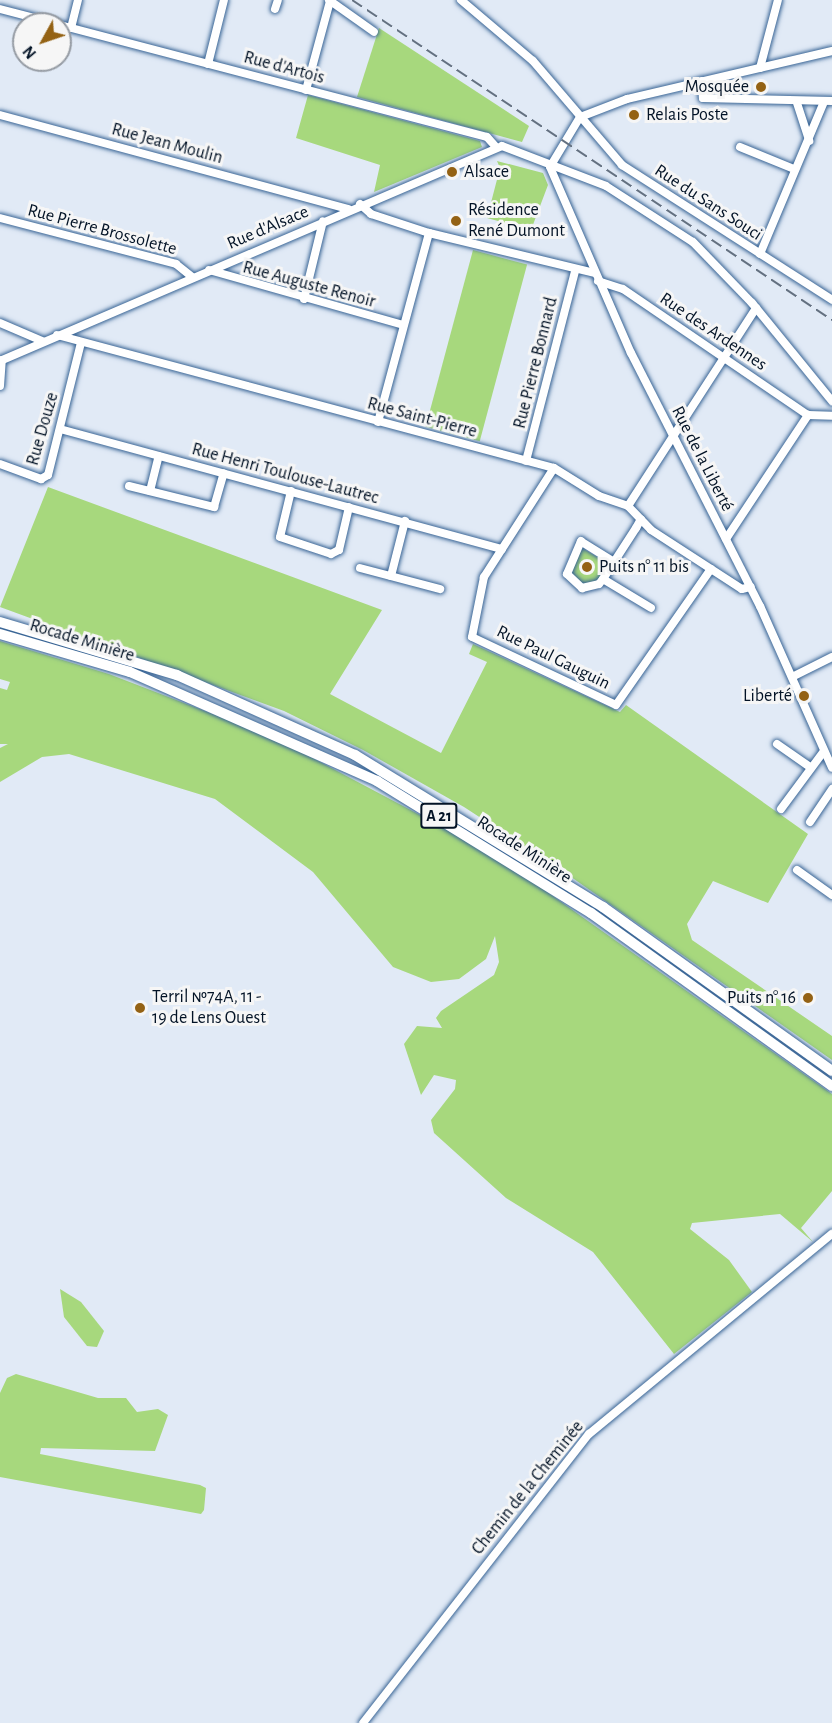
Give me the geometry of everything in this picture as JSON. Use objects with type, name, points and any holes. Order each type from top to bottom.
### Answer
[{"type":"highway","name":"Rocade Minière","points":[[0,622],[177,675],[355,754],[594,901],[832,1071]]},
{"type":"highway","name":"Rocade Minière","points":[[0,634],[130,672],[377,781],[591,914],[832,1086]]},
{"type":"street","points":[[72,24],[78,0]]},
{"type":"street","points":[[207,64],[224,0]]},
{"type":"street","points":[[275,9],[278,0]]},
{"type":"street","points":[[306,90],[330,0],[374,32]]},
{"type":"street","name":"Rue du Sans Souci","points":[[461,0],[533,61],[622,165],[832,300]]},
{"type":"street","points":[[760,68],[778,0]]},
{"type":"street","name":"Rue d'Artois","points":[[72,28],[487,137],[496,147]]},
{"type":"street","points":[[550,162],[580,117],[702,81],[832,51]]},
{"type":"street","points":[[702,81],[703,98],[797,103],[828,102],[794,169],[760,254]]},
{"type":"street","points":[[797,103],[809,141]]},
{"type":"street","name":"Rue Jean Moulin","points":[[0,115],[327,201],[349,209]]},
{"type":"street","points":[[496,147],[511,147],[550,162],[647,212],[693,242],[756,308],[832,401]]},
{"type":"street","name":"Rue d'Alsace","points":[[1,360],[496,147]]},
{"type":"street","points":[[740,147],[794,169]]},
{"type":"street","name":"Rue de la Liberté","points":[[550,162],[551,178],[596,277],[673,436],[751,587],[832,768]]},
{"type":"street","points":[[304,299],[327,219],[327,201]]},
{"type":"street","name":"Rue des Ardennes","points":[[360,204],[371,214],[429,233],[596,277],[623,289],[808,415]]},
{"type":"street","name":"Rue Pierre Brossolette","points":[[0,218],[176,264],[192,277]]},
{"type":"street","points":[[378,422],[429,233]]},
{"type":"street","name":"Rue Auguste Renoir","points":[[209,270],[304,299],[403,325]]},
{"type":"street","name":"Rue Pierre Bonnard","points":[[526,461],[575,272]]},
{"type":"street","points":[[628,506],[756,308]]},
{"type":"street","points":[[0,323],[42,341]]},
{"type":"street","name":"Rue Saint-Pierre","points":[[57,335],[554,468],[599,496],[628,506],[641,519],[711,569],[742,588],[751,587]]},
{"type":"street","name":"Rue Douze","points":[[0,464],[46,477],[81,343]]},
{"type":"street","points":[[0,386],[1,360]]},
{"type":"street","points":[[726,539],[808,415],[832,416]]},
{"type":"street","name":"Rue Henri Toulouse-Lautrec","points":[[60,429],[502,549]]},
{"type":"street","points":[[150,491],[159,456]]},
{"type":"street","points":[[502,549],[554,468]]},
{"type":"street","points":[[129,486],[212,507],[224,473]]},
{"type":"street","points":[[291,491],[280,537],[330,554],[339,550],[349,507]]},
{"type":"street","points":[[614,562],[581,541],[568,563],[569,579],[582,588],[603,579],[614,562],[641,519]]},
{"type":"street","points":[[391,576],[405,521]]},
{"type":"street","name":"Rue Paul Gauguin","points":[[502,549],[484,577],[472,637],[620,703],[711,569]]},
{"type":"street","points":[[360,568],[440,589]]},
{"type":"street","points":[[603,579],[651,608]]},
{"type":"street","points":[[792,677],[832,657]]},
{"type":"street","points":[[777,744],[810,766]]},
{"type":"street","points":[[781,809],[810,766],[824,751]]},
{"type":"street","points":[[810,822],[832,789]]},
{"type":"street","points":[[797,870],[832,895]]},
{"type":"street","name":"Chemin de la Cheminée","points":[[363,1723],[589,1434],[832,1234]]},
{"type":"green space","points":[[379,28],[529,126],[522,142],[357,97]]},
{"type":"green space","points":[[308,95],[480,141],[482,147],[374,192],[380,165],[296,138]]},
{"type":"green space","points":[[497,161],[543,173],[548,185],[531,230],[487,218],[500,168]]},
{"type":"green space","points":[[473,250],[527,264],[480,441],[426,427]]},
{"type":"green space","points":[[48,487],[382,610],[330,694],[441,753],[487,662],[469,654],[473,644],[620,712],[626,705],[808,834],[768,903],[713,881],[687,924],[692,940],[832,1036],[832,1060],[564,872],[464,807],[363,750],[284,711],[0,607]]},
{"type":"green space","points":[[582,548],[609,564],[597,581],[584,585],[570,571]]},
{"type":"green space","points":[[0,641],[109,674],[275,738],[437,824],[526,877],[832,1094],[832,1191],[801,1228],[813,1242],[780,1214],[692,1223],[690,1229],[729,1260],[752,1292],[674,1354],[593,1252],[506,1198],[434,1133],[431,1120],[455,1089],[456,1080],[434,1075],[421,1095],[404,1044],[417,1026],[442,1028],[436,1018],[441,1011],[494,975],[499,962],[495,936],[486,959],[459,979],[431,982],[393,967],[313,872],[215,799],[69,754],[42,757],[0,782],[0,748],[8,744],[0,744],[0,688],[7,690],[10,682],[0,679]]},
{"type":"green space","points":[[60,1289],[81,1302],[104,1331],[97,1347],[87,1346],[64,1317]]},
{"type":"green space","points":[[16,1374],[98,1398],[126,1398],[137,1412],[158,1409],[168,1415],[155,1451],[41,1448],[40,1454],[200,1485],[206,1488],[204,1510],[201,1514],[0,1477],[0,1393],[7,1378]]},
{"type":"railway","points":[[352,0],[832,320]]},
{"type":"place","name":"Mosquée","points":[[761,87]]},
{"type":"place","name":"Relais Poste","points":[[634,115]]},
{"type":"place","name":"Alsace","points":[[452,172]]},
{"type":"place","name":"Résidence René Dumont","points":[[456,221]]},
{"type":"place","name":"Puits n° 11 bis","points":[[587,567]]},
{"type":"place","name":"Liberté","points":[[804,696]]},
{"type":"place","name":"Puits n° 16","points":[[808,998]]},
{"type":"place","name":"Terril №74A, 11 - 19 de Lens Ouest","points":[[140,1008]]}]
